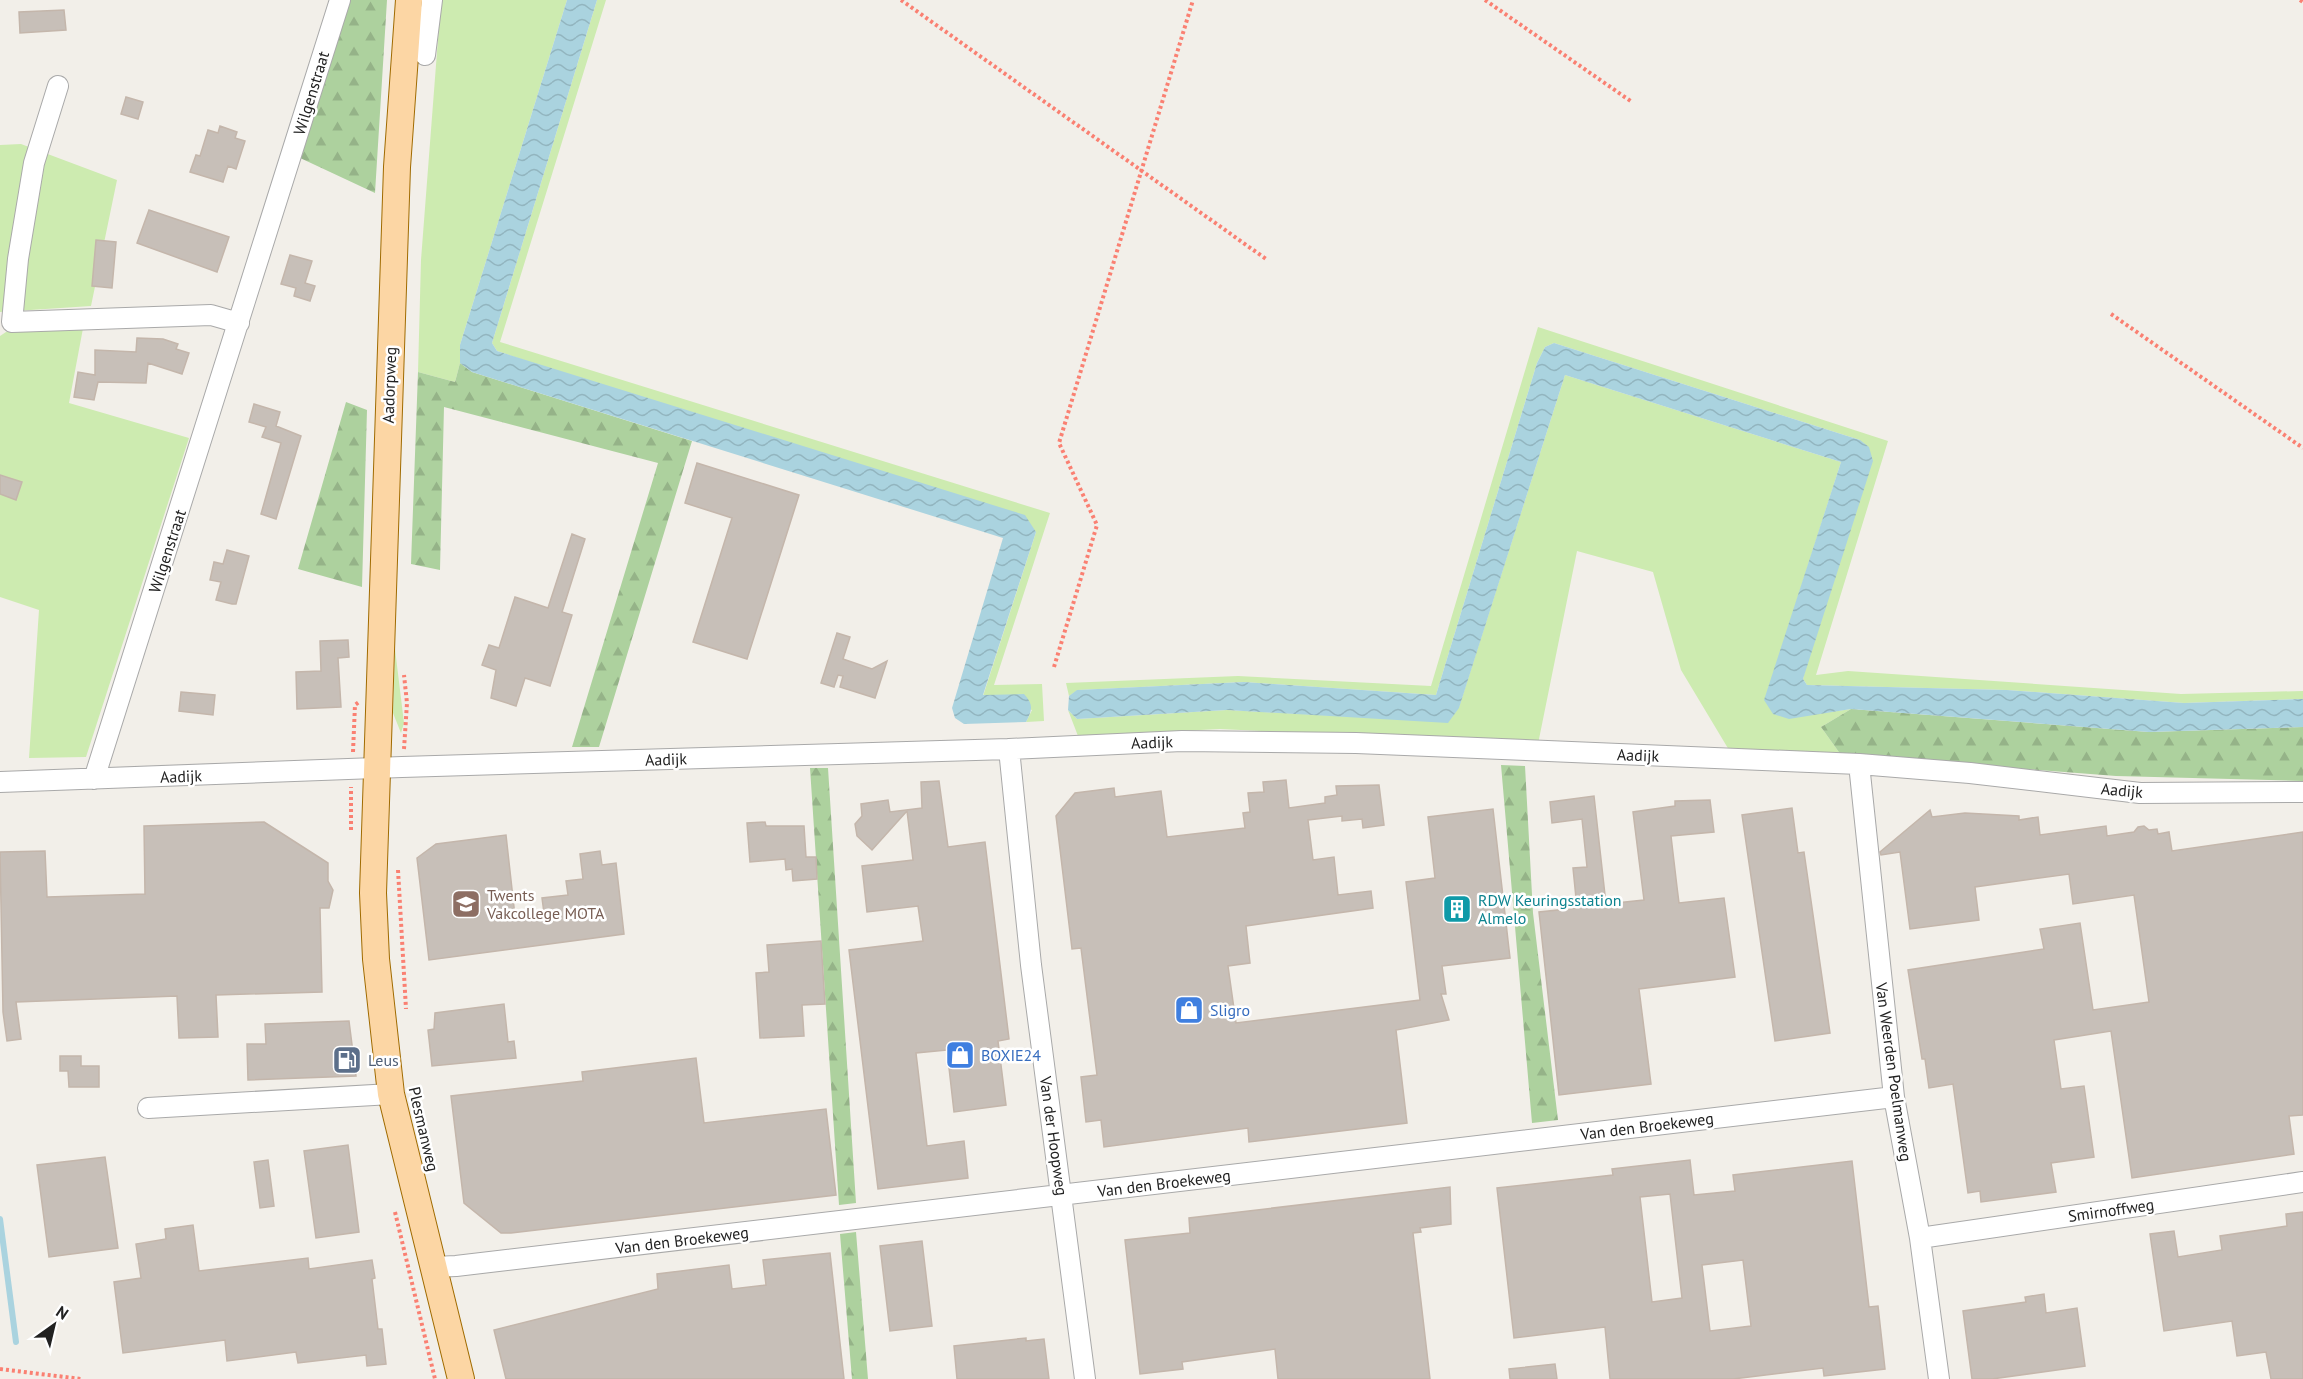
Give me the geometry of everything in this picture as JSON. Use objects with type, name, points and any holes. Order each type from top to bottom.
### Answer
[{"type":"main road","name":"Aadorpweg","points":[[376,770],[397,167],[409,0]]},
{"type":"main road","name":"Plesmanweg","points":[[376,770],[374,893],[376,959],[391,1094],[461,1379]]},
{"type":"street","name":"Wilgenstraat","points":[[94,779],[240,323],[340,0]]},
{"type":"street","points":[[425,55],[432,0]]},
{"type":"street","points":[[58,86],[33,163],[18,259],[12,322],[211,315],[240,323]]},
{"type":"street","name":"Aadijk","points":[[0,782],[376,770],[402,767],[1009,749],[1182,741],[1356,743],[1859,764],[1970,773],[2140,793],[2303,792]]},
{"type":"street","name":"Van der Hoopweg","points":[[1009,749],[1031,965],[1085,1379]]},
{"type":"street","name":"Van Weerden Poelmanweg","points":[[1859,764],[1894,1097],[1920,1238],[1939,1379]]},
{"type":"street","points":[[148,1108],[391,1094]]},
{"type":"street","name":"Van den Broekeweg","points":[[434,1267],[1894,1097]]},
{"type":"street","name":"Smirnoffweg","points":[[1920,1238],[2303,1182]]},
{"type":"path","points":[[901,0],[1266,259]]},
{"type":"path","points":[[1054,668],[1097,525],[1059,443],[1193,0]]},
{"type":"path","points":[[1485,0],[1632,102]]},
{"type":"path","points":[[2111,314],[2303,448]]},
{"type":"path","points":[[402,767],[407,704]]},
{"type":"path","points":[[397,858],[406,1020]]},
{"type":"path","points":[[0,1369],[81,1379]]},
{"type":"green space","points":[[348,0],[387,0],[375,193],[298,157]]},
{"type":"green space","points":[[441,0],[567,0],[460,345],[460,363],[455,382],[418,372],[421,260]]},
{"type":"green space","points":[[597,0],[606,0],[500,342],[1050,513],[994,685],[1042,684],[1044,721],[1026,722],[1032,710],[983,696],[1036,532],[497,351],[492,343]]},
{"type":"green space","points":[[21,144],[117,180],[91,306],[0,312],[0,145]]},
{"type":"green space","points":[[84,323],[69,403],[189,438],[86,757],[29,758],[39,610],[0,597],[0,336],[6,332]]},
{"type":"green space","points":[[1538,327],[1888,441],[1816,675],[1848,671],[2181,694],[2303,691],[2303,699],[2184,703],[2007,690],[1807,685],[1803,679],[1860,440],[1554,343],[1545,347],[1537,363],[1436,695],[1244,682],[1078,690],[1069,696],[1066,683],[1238,676],[1431,686]]},
{"type":"green space","points":[[460,363],[472,372],[692,441],[599,747],[572,747],[658,463],[444,407],[440,570],[411,564],[418,372],[455,382]]},
{"type":"green space","points":[[1565,375],[1841,462],[1765,700],[1789,718],[1851,709],[1821,727],[1841,755],[1729,750],[1681,670],[1653,572],[1577,551],[1538,744],[1220,729],[1078,736],[1068,710],[1077,719],[1227,710],[1448,722],[1459,707]]},
{"type":"green space","points":[[346,402],[367,410],[362,587],[298,569]]},
{"type":"green space","points":[[395,649],[404,723],[401,733],[393,713]]},
{"type":"green space","points":[[1851,709],[2149,732],[2303,727],[2303,781],[2116,776],[1841,755],[1821,727]]},
{"type":"green space","points":[[1501,765],[1525,766],[1533,913],[1558,1120],[1532,1123]]},
{"type":"green space","points":[[810,768],[828,768],[856,1203],[839,1205]]},
{"type":"green space","points":[[856,1232],[868,1379],[852,1379],[840,1234]]},
{"type":"water","points":[[567,0],[597,0],[492,343],[497,351],[1025,515],[1036,532],[983,695],[1024,694],[1031,708],[1026,722],[964,724],[955,718],[952,708],[1003,538],[472,372],[460,363],[460,345]]},
{"type":"water","points":[[1554,343],[1860,440],[1869,447],[1873,461],[1803,679],[1807,685],[2007,690],[2184,703],[2303,699],[2303,727],[2149,732],[1851,709],[1789,719],[1773,714],[1764,700],[1841,462],[1565,375],[1459,708],[1448,723],[1227,710],[1077,719],[1068,710],[1069,696],[1077,690],[1244,682],[1436,695],[1537,363],[1545,347]]},
{"type":"building","points":[[64,10],[66,30],[20,33],[19,12]]},
{"type":"building","points":[[126,97],[143,102],[138,119],[121,114]]},
{"type":"building","points":[[220,126],[237,132],[235,138],[245,141],[236,169],[228,166],[223,182],[190,172],[196,155],[200,156],[208,130],[218,133]]},
{"type":"building","points":[[149,210],[229,237],[217,272],[137,243]]},
{"type":"building","points":[[96,240],[116,242],[112,288],[92,286]]},
{"type":"building","points":[[290,255],[312,261],[305,283],[315,286],[310,301],[294,296],[296,288],[281,284]]},
{"type":"building","points":[[137,338],[163,339],[178,344],[176,349],[189,353],[182,374],[148,363],[146,383],[98,382],[94,400],[74,397],[78,372],[95,375],[95,350],[136,352]]},
{"type":"building","points":[[254,404],[280,412],[276,426],[301,436],[276,519],[261,514],[281,443],[262,437],[266,427],[249,422]]},
{"type":"building","points":[[697,463],[799,495],[747,659],[693,642],[732,518],[685,503]]},
{"type":"building","points":[[0,475],[22,482],[16,500],[0,494]]},
{"type":"building","points":[[572,534],[585,539],[562,612],[572,615],[550,686],[525,678],[516,706],[491,698],[496,670],[482,665],[489,645],[499,648],[515,597],[548,608]]},
{"type":"building","points":[[227,550],[249,556],[236,604],[216,600],[221,582],[210,580],[214,562],[223,564]]},
{"type":"building","points":[[837,633],[850,637],[843,659],[872,669],[887,661],[875,698],[840,687],[843,676],[838,675],[834,687],[821,683]]},
{"type":"building","points":[[348,640],[349,657],[338,658],[341,707],[297,709],[296,672],[321,671],[320,641]]},
{"type":"building","points":[[181,692],[215,695],[213,715],[179,711]]},
{"type":"building","points":[[1286,780],[1289,808],[1325,803],[1325,797],[1337,795],[1336,786],[1379,785],[1384,825],[1363,828],[1362,819],[1342,821],[1342,816],[1308,820],[1313,860],[1334,857],[1338,895],[1371,891],[1373,908],[1246,926],[1250,963],[1228,966],[1236,1023],[1420,1000],[1406,882],[1435,878],[1428,817],[1493,809],[1510,958],[1442,966],[1446,994],[1441,994],[1449,1020],[1396,1030],[1407,1123],[1249,1142],[1248,1128],[1104,1147],[1101,1120],[1086,1122],[1081,1077],[1097,1075],[1081,948],[1072,949],[1056,816],[1075,793],[1114,788],[1115,797],[1161,791],[1167,837],[1245,828],[1243,813],[1250,812],[1248,793],[1264,792],[1263,782]]},
{"type":"building","points":[[939,781],[948,847],[985,842],[1009,1039],[998,1041],[1006,1105],[954,1112],[947,1050],[916,1053],[927,1146],[964,1141],[968,1178],[878,1189],[849,950],[923,941],[918,906],[867,912],[862,866],[913,860],[907,811],[872,850],[857,836],[855,824],[862,816],[861,804],[888,800],[890,812],[922,808],[921,782]]},
{"type":"building","points":[[1594,796],[1606,904],[1644,900],[1633,812],[1675,806],[1675,801],[1710,800],[1714,832],[1671,836],[1679,903],[1724,898],[1735,977],[1639,989],[1651,1084],[1559,1095],[1539,912],[1577,908],[1573,868],[1587,867],[1582,819],[1552,823],[1550,802]]},
{"type":"building","points":[[1792,808],[1798,853],[1804,852],[1830,1033],[1775,1041],[1742,815]]},
{"type":"building","points":[[1930,810],[1932,817],[1965,813],[2019,816],[2019,820],[2038,817],[2040,835],[2106,826],[2107,836],[2134,832],[2138,827],[2144,826],[2149,830],[2157,829],[2158,834],[2169,832],[2172,851],[2303,832],[2303,1115],[2289,1116],[2294,1154],[2132,1178],[2111,1031],[2054,1040],[2061,1089],[2084,1086],[2094,1157],[2051,1163],[2056,1192],[1981,1202],[1980,1191],[1968,1193],[1953,1084],[1929,1088],[1925,1059],[1922,1059],[1908,970],[2044,949],[2040,929],[2080,923],[2093,1010],[2149,1002],[2134,895],[2073,904],[2069,874],[1975,887],[1979,920],[1910,929],[1900,852],[1881,855],[1880,852]]},
{"type":"building","points":[[264,822],[328,863],[328,881],[333,890],[329,908],[320,908],[322,992],[216,995],[218,1037],[179,1038],[177,996],[16,1002],[21,1039],[7,1041],[3,1012],[0,852],[45,851],[47,897],[145,894],[144,826]]},
{"type":"building","points":[[765,822],[766,826],[804,826],[806,857],[816,857],[817,879],[793,881],[792,869],[786,870],[785,859],[750,862],[747,823]]},
{"type":"building","name":"Twents Vakcollege MOTA","points":[[506,835],[515,916],[544,913],[542,898],[568,895],[566,881],[583,879],[580,854],[600,851],[602,865],[616,863],[624,934],[429,960],[417,858],[436,844]]},
{"type":"building","points":[[821,941],[825,1004],[802,1005],[804,1036],[760,1038],[756,973],[769,972],[767,945]]},
{"type":"building","points":[[504,1004],[508,1042],[514,1041],[516,1058],[432,1066],[428,1030],[434,1029],[435,1013]]},
{"type":"building","points":[[349,1021],[356,1076],[248,1080],[247,1044],[266,1044],[265,1024]]},
{"type":"building","points":[[60,1056],[81,1056],[81,1066],[99,1066],[99,1087],[69,1087],[68,1071],[60,1071]]},
{"type":"building","points":[[696,1058],[704,1123],[826,1109],[836,1195],[511,1233],[501,1233],[464,1203],[451,1096],[583,1081],[582,1072]]},
{"type":"building","points":[[348,1145],[359,1232],[316,1238],[304,1151]]},
{"type":"building","points":[[105,1157],[118,1248],[49,1257],[37,1165]]},
{"type":"building","points":[[268,1160],[274,1206],[260,1208],[254,1162]]},
{"type":"building","points":[[1690,1160],[1694,1195],[1735,1191],[1733,1175],[1852,1161],[1869,1307],[1878,1306],[1885,1369],[1824,1376],[1823,1368],[1733,1379],[1610,1379],[1605,1327],[1514,1338],[1497,1188],[1613,1175],[1612,1169]],"holes":[[[1670,1194],[1682,1298],[1652,1302],[1640,1197]],[[1743,1260],[1751,1326],[1710,1331],[1702,1265]]]},
{"type":"building","points":[[1450,1187],[1451,1224],[1420,1228],[1421,1232],[1413,1233],[1430,1379],[1278,1379],[1275,1349],[1182,1362],[1183,1369],[1140,1374],[1125,1240],[1190,1233],[1189,1218]]},
{"type":"building","points":[[2303,1212],[2303,1379],[2271,1379],[2266,1352],[2237,1356],[2232,1321],[2164,1331],[2150,1234],[2174,1231],[2178,1257],[2222,1250],[2220,1236],[2287,1226],[2286,1214]]},
{"type":"building","points":[[193,1225],[199,1271],[308,1258],[309,1269],[372,1260],[378,1329],[382,1329],[386,1364],[367,1366],[366,1355],[298,1363],[296,1352],[227,1361],[225,1340],[123,1353],[114,1282],[141,1278],[136,1244],[166,1239],[165,1229]]},
{"type":"building","points":[[922,1241],[932,1326],[890,1331],[880,1246]]},
{"type":"building","points":[[830,1253],[844,1379],[506,1379],[494,1330],[658,1289],[657,1274],[729,1265],[732,1289],[766,1285],[763,1260]]},
{"type":"building","points":[[2044,1294],[2046,1313],[2077,1308],[2085,1366],[1992,1379],[1972,1379],[1963,1311],[2026,1302],[2025,1297]]},
{"type":"building","points":[[1026,1338],[1026,1341],[1044,1339],[1049,1379],[957,1379],[954,1346]]},
{"type":"building","points":[[1555,1364],[1557,1379],[1510,1379],[1509,1369]]},
{"type":"waterway","points":[[0,1219],[16,1342]]},
{"type":"place","name":"Twents Vakcollege MOTA","points":[[466,904]]},
{"type":"place","name":"RDW Keuringsstation Almelo","points":[[1457,909]]},
{"type":"place","name":"Sligro","points":[[1189,1010]]},
{"type":"place","name":"BOXIE24","points":[[960,1055]]},
{"type":"place","name":"Leus","points":[[347,1060]]}]
